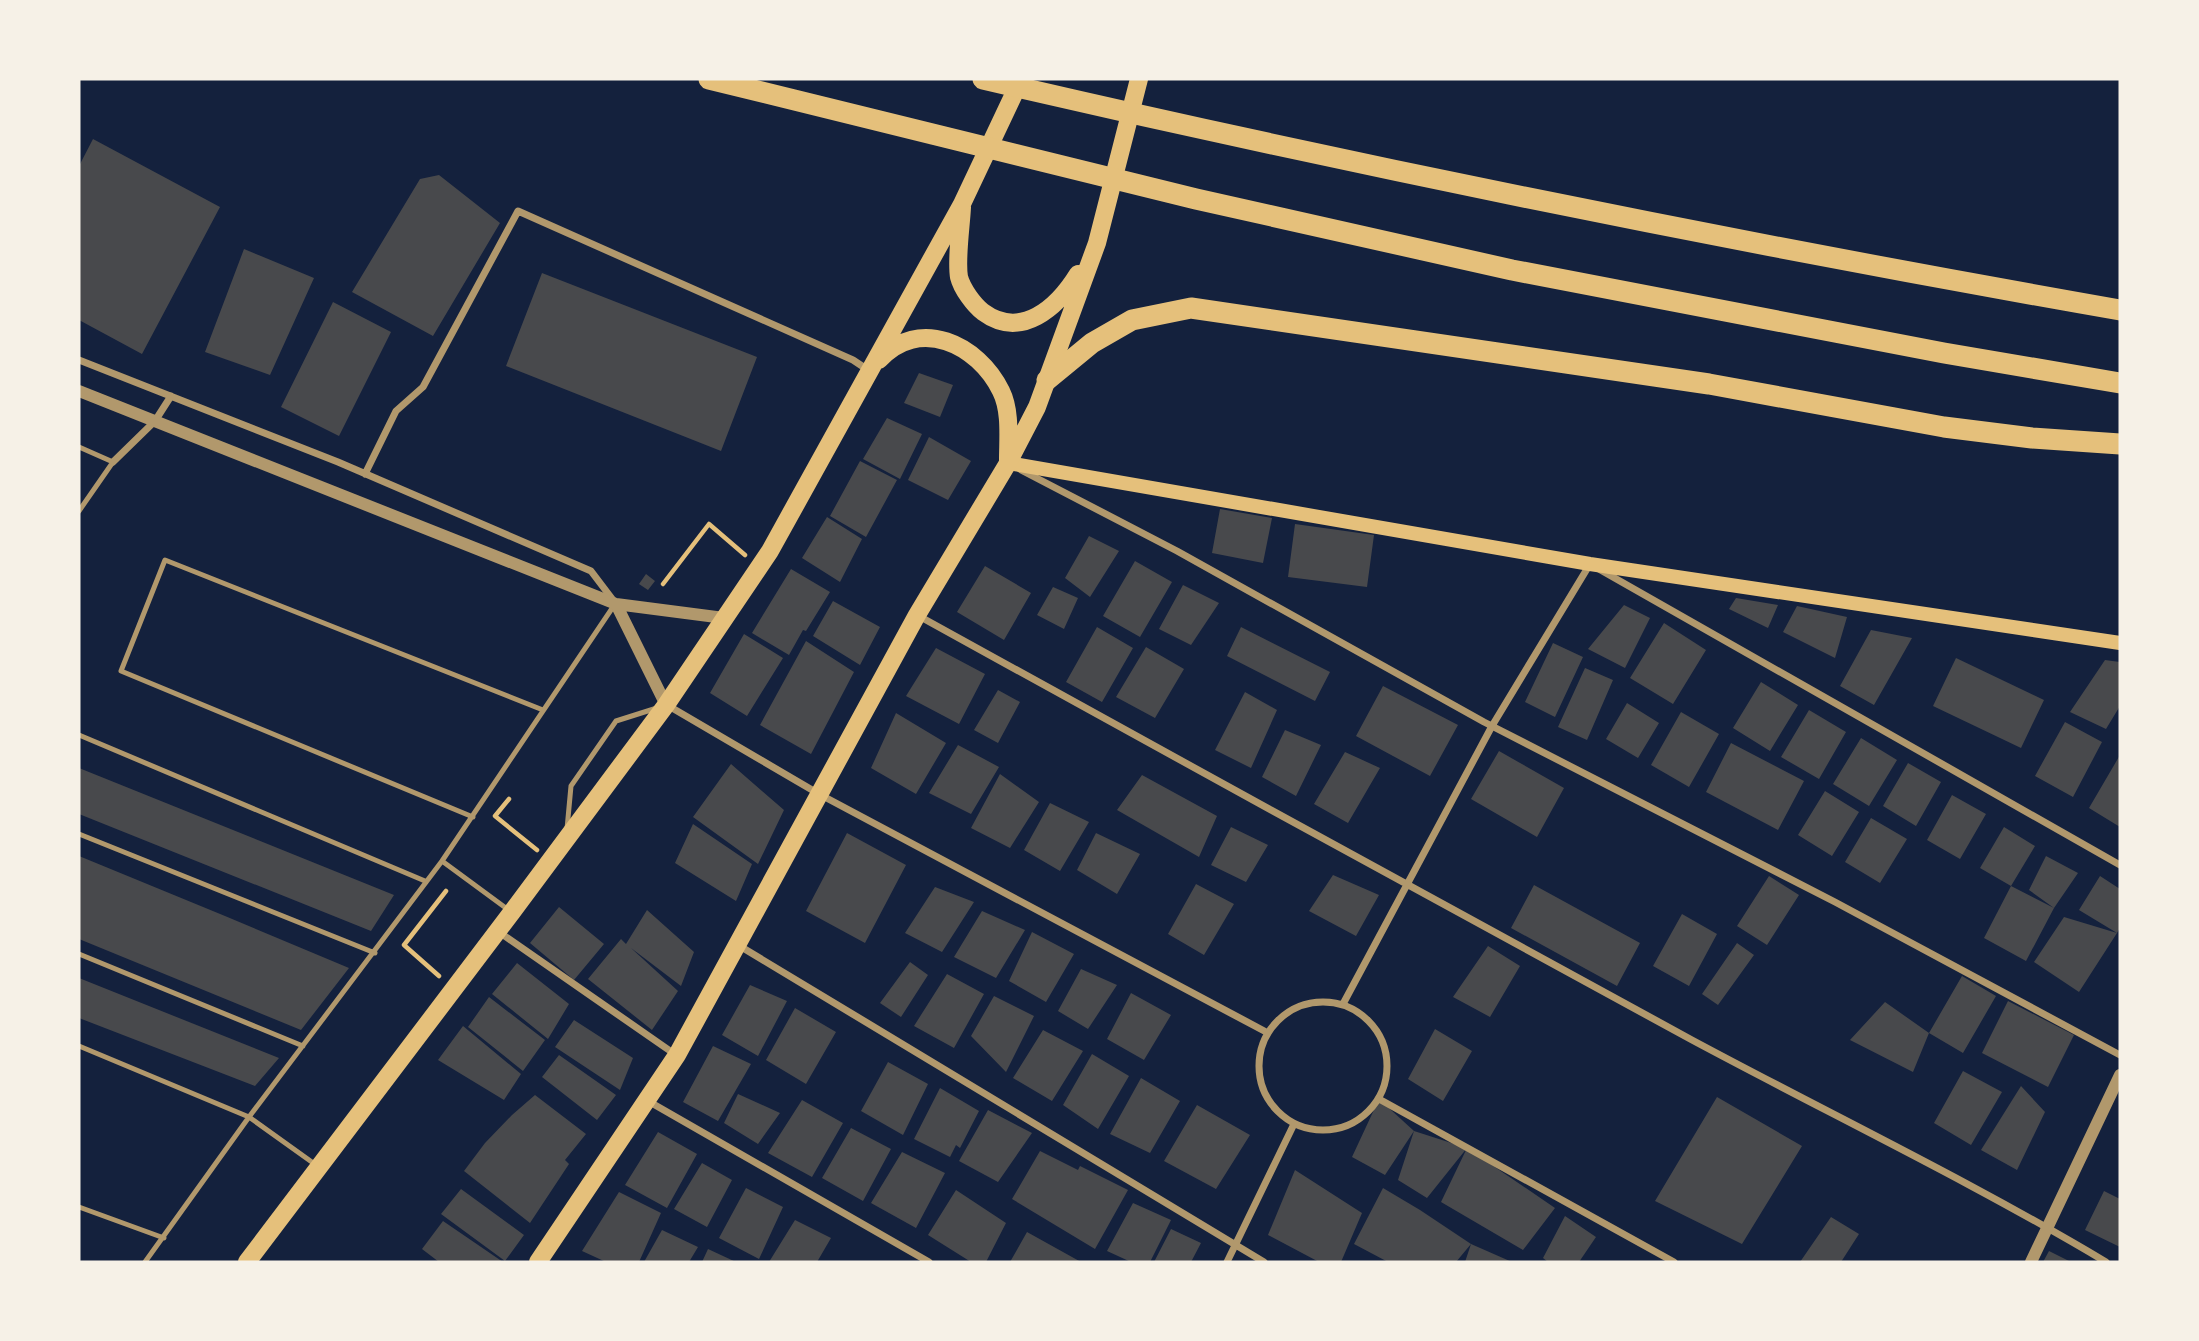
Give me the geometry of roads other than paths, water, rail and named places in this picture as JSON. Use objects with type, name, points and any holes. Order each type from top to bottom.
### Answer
[{"type":"highway","points":[[709,79],[1196,199],[1511,270],[1944,354],[2120,383]]},
{"type":"highway","points":[[983,79],[1210,131],[1835,259],[2120,310]]},
{"type":"highway","points":[[1047,380],[1092,344],[1132,320],[1191,308],[1709,384],[1944,427],[2032,438],[2120,444]]},
{"type":"main road","points":[[247,1262],[666,705],[759,567],[962,204],[1021,79]]},
{"type":"main road","points":[[541,1261],[677,1055],[917,615],[1009,463],[1037,407],[1097,243],[1139,79]]},
{"type":"main road","points":[[962,204],[960,278],[975,306],[994,320],[1016,324],[1049,310],[1069,290],[1097,243]]},
{"type":"main road","points":[[869,371],[890,347],[917,337],[943,339],[968,351],[1000,390],[1007,410],[1009,463]]},
{"type":"main road","points":[[1009,463],[1590,564],[2120,643]]},
{"type":"street","points":[[365,474],[396,411],[423,387],[518,211],[853,360],[869,371]]},
{"type":"street","points":[[79,360],[365,474],[591,571],[615,604],[666,705],[819,794],[1268,1033]]},
{"type":"street","points":[[79,391],[615,604],[724,618]]},
{"type":"street","points":[[113,462],[155,421],[171,396]]},
{"type":"street","points":[[1009,463],[1177,551],[1492,726],[1835,902],[2120,1055]]},
{"type":"street","points":[[1343,1004],[1492,726],[1590,564],[2120,865]]},
{"type":"street","points":[[917,615],[1407,886],[2048,1228],[2106,1262]]},
{"type":"street","points":[[496,931],[677,1055]]},
{"type":"street","points":[[737,945],[1264,1262]]},
{"type":"street","points":[[1321,1001],[1343,1004],[1370,1021],[1382,1039],[1388,1061],[1387,1078],[1379,1099],[1359,1119],[1339,1129],[1316,1130],[1294,1124],[1280,1114],[1267,1097],[1259,1075],[1260,1053],[1268,1033],[1281,1017],[1300,1006],[1321,1001]]},
{"type":"street","points":[[2031,1262],[2120,1075]]},
{"type":"street","points":[[1379,1099],[1674,1262]]},
{"type":"street","points":[[647,1100],[929,1262]]},
{"type":"street","points":[[1227,1262],[1294,1124]]},
{"type":"lane","points":[[79,447],[113,462],[79,511]]},
{"type":"lane","points":[[473,817],[121,671],[165,560],[542,710]]},
{"type":"lane","points":[[145,1262],[249,1117],[442,861],[615,604]]},
{"type":"lane","points":[[566,839],[571,786],[617,721],[666,705]]},
{"type":"lane","points":[[79,735],[425,881]]},
{"type":"lane","points":[[79,834],[375,953]]},
{"type":"lane","points":[[442,861],[512,912]]},
{"type":"lane","points":[[79,954],[303,1046]]},
{"type":"lane","points":[[79,1046],[249,1117],[318,1167]]},
{"type":"lane","points":[[79,1208],[164,1238]]}]
